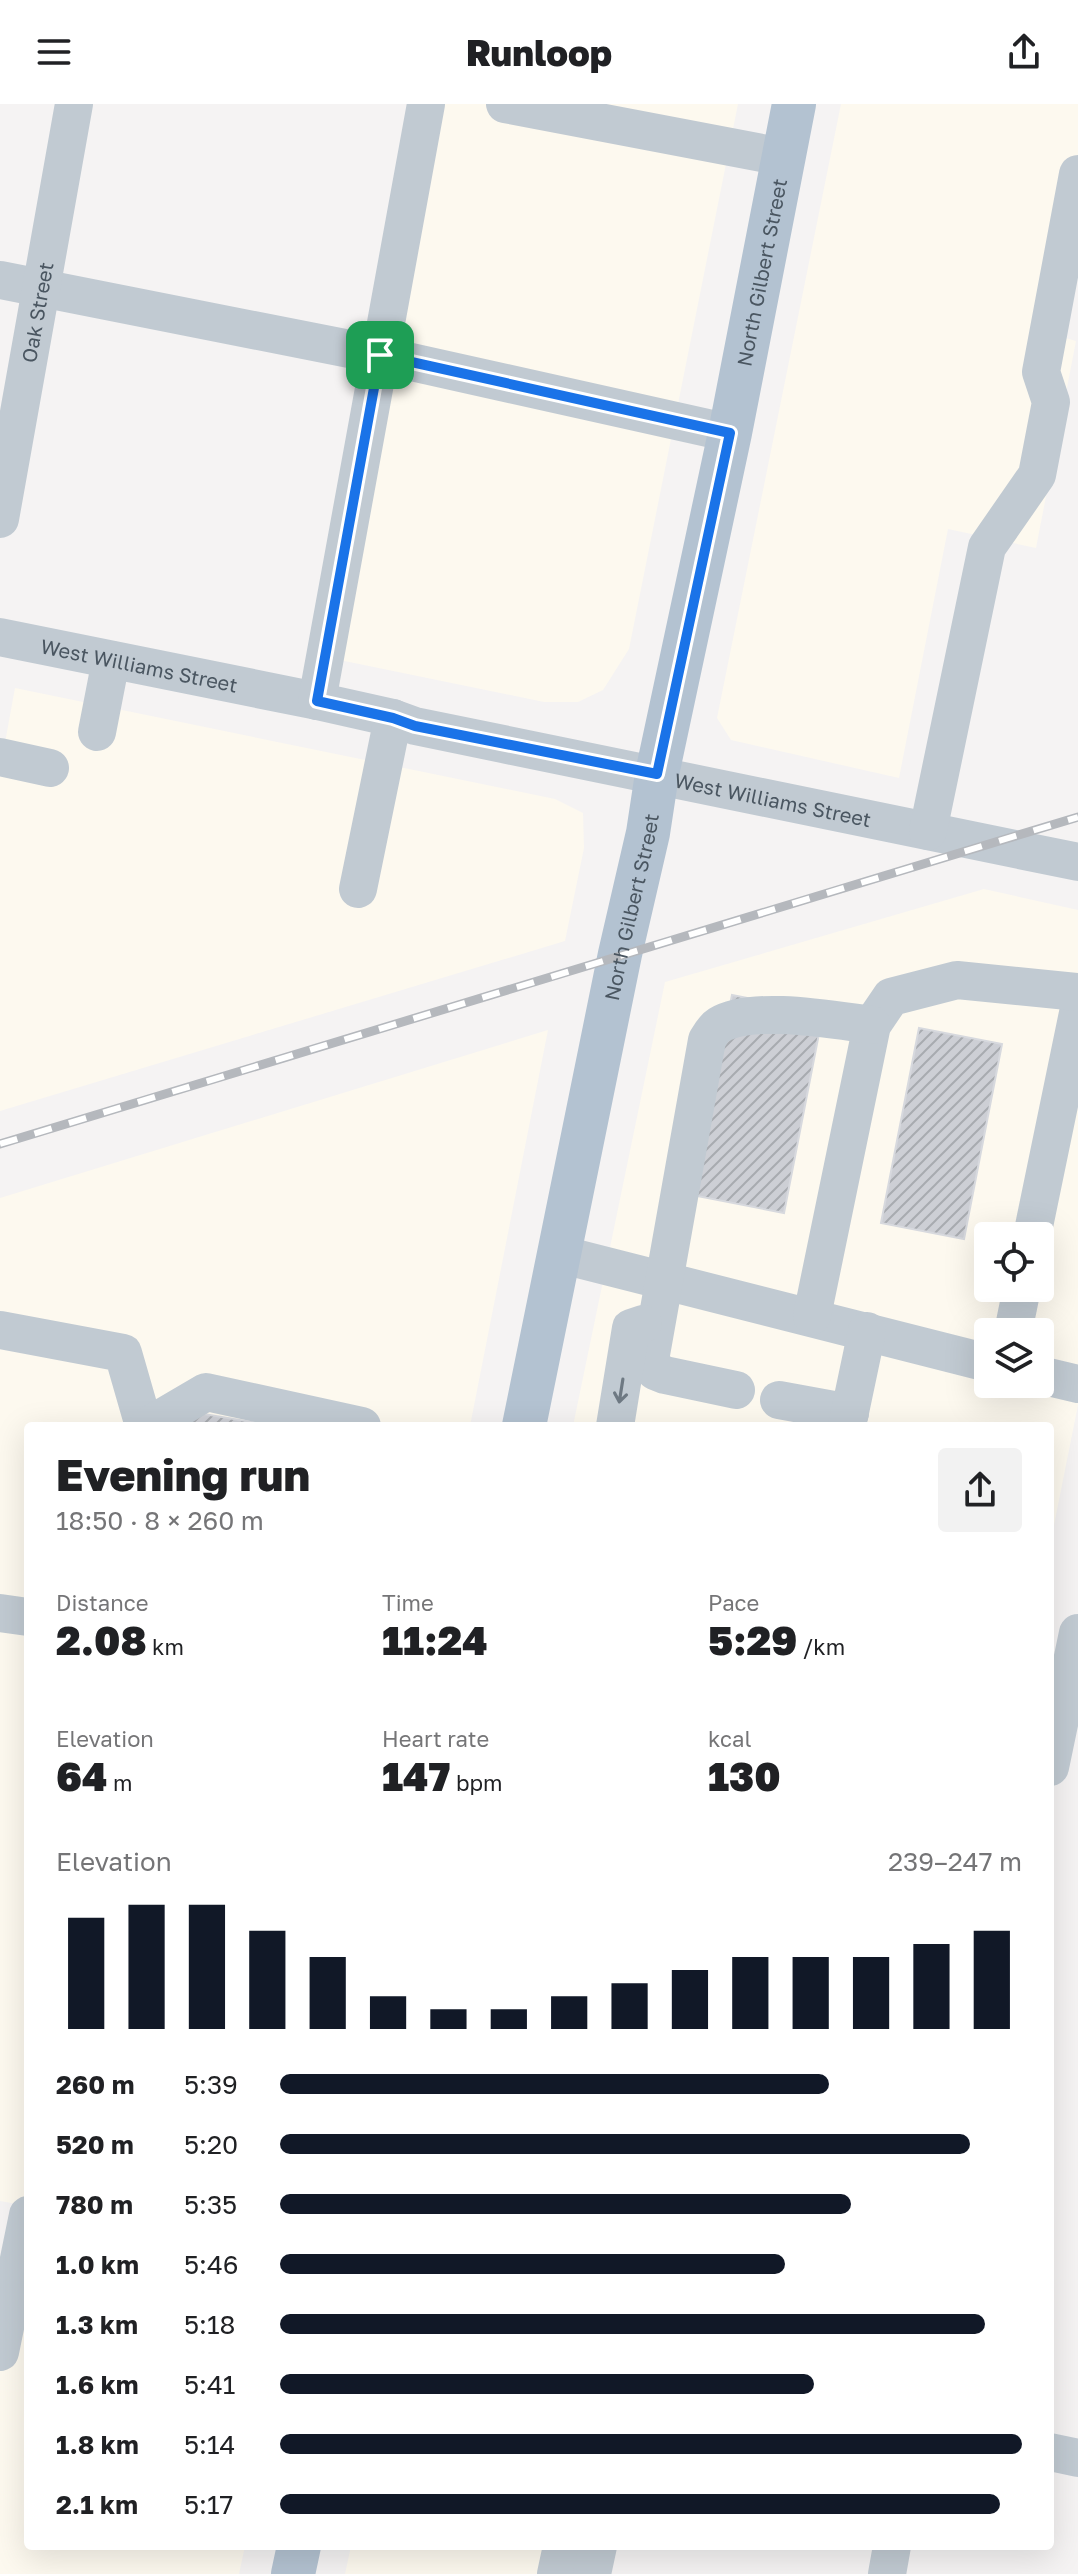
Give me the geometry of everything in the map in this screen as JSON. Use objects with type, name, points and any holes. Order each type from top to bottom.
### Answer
[{"type":"main road","name":"North Gilbert Street","points":[[525,1422],[730,433],[794,104]]},
{"type":"main road","points":[[293,2574],[298,2550]]},
{"type":"street","name":"Oak Street","points":[[0,519],[74,104]]},
{"type":"street","points":[[317,701],[426,104]]},
{"type":"street","points":[[505,104],[783,157]]},
{"type":"street","points":[[928,831],[987,547],[1037,475],[1051,402],[1041,372],[1078,174]]},
{"type":"street","points":[[0,280],[380,355],[730,433]]},
{"type":"street","name":"West Williams Street","points":[[0,637],[1078,862]]},
{"type":"street","points":[[97,732],[111,660]]},
{"type":"street","points":[[358,889],[393,718]]},
{"type":"street","points":[[0,757],[50,768]]},
{"type":"street","points":[[812,1316],[872,1025],[891,997],[957,980],[1078,992]]},
{"type":"street","points":[[1035,1222],[1078,1013]]},
{"type":"street","points":[[736,1390],[655,1371],[650,1360],[707,1040],[717,1026],[743,1017],[797,1015],[872,1025]]},
{"type":"street","points":[[559,1254],[974,1359]]},
{"type":"street","points":[[616,1422],[631,1328],[657,1319]]},
{"type":"street","points":[[0,1330],[123,1353],[145,1422]]},
{"type":"street","points":[[779,1400],[848,1419],[867,1331]]},
{"type":"street","points":[[1054,1378],[1078,1384]]},
{"type":"street","points":[[153,1422],[206,1392],[344,1422]]},
{"type":"street","points":[[0,1613],[24,1616]]},
{"type":"street","points":[[1054,1745],[1070,1656]]},
{"type":"street","points":[[0,2352],[20,2230]]},
{"type":"street","points":[[1054,2453],[1078,2458]]},
{"type":"street","points":[[556,2574],[561,2550]]},
{"type":"street","points":[[592,2574],[597,2550]]},
{"type":"street","points":[[887,2574],[891,2550]]},
{"type":"shaded area","points":[[426,104],[738,104],[629,649],[603,690],[578,702],[544,702],[325,657]]},
{"type":"shaded area","points":[[841,104],[1078,104],[1078,174],[1049,333],[1076,341],[1036,548],[948,529],[899,778],[731,740],[717,718]]},
{"type":"shaded area","points":[[15,688],[555,799],[583,813],[584,848],[565,941],[0,1111],[0,770]]},
{"type":"shaded area","points":[[984,889],[1078,910],[1078,1405],[1054,1525],[1054,1422],[574,1422],[665,982]]},
{"type":"shaded area","points":[[548,1030],[471,1422],[24,1422],[24,2205],[0,2201],[0,1198]]},
{"type":"shaded area","points":[[0,2270],[24,2274],[24,2550],[244,2550],[239,2574],[0,2574]]},
{"type":"shaded area","points":[[350,2550],[597,2550],[592,2574],[345,2574]]},
{"type":"building","points":[[732,995],[823,1013],[784,1213],[692,1195]]},
{"type":"building","points":[[919,1028],[1002,1044],[964,1239],[881,1223]]},
{"type":"building","points":[[186,1411],[252,1422],[184,1422]]},
{"type":"railway","points":[[0,1144],[1078,817]]},
{"type":"route","points":[[380,355],[730,433],[657,774],[415,726],[317,701],[380,355]]}]
